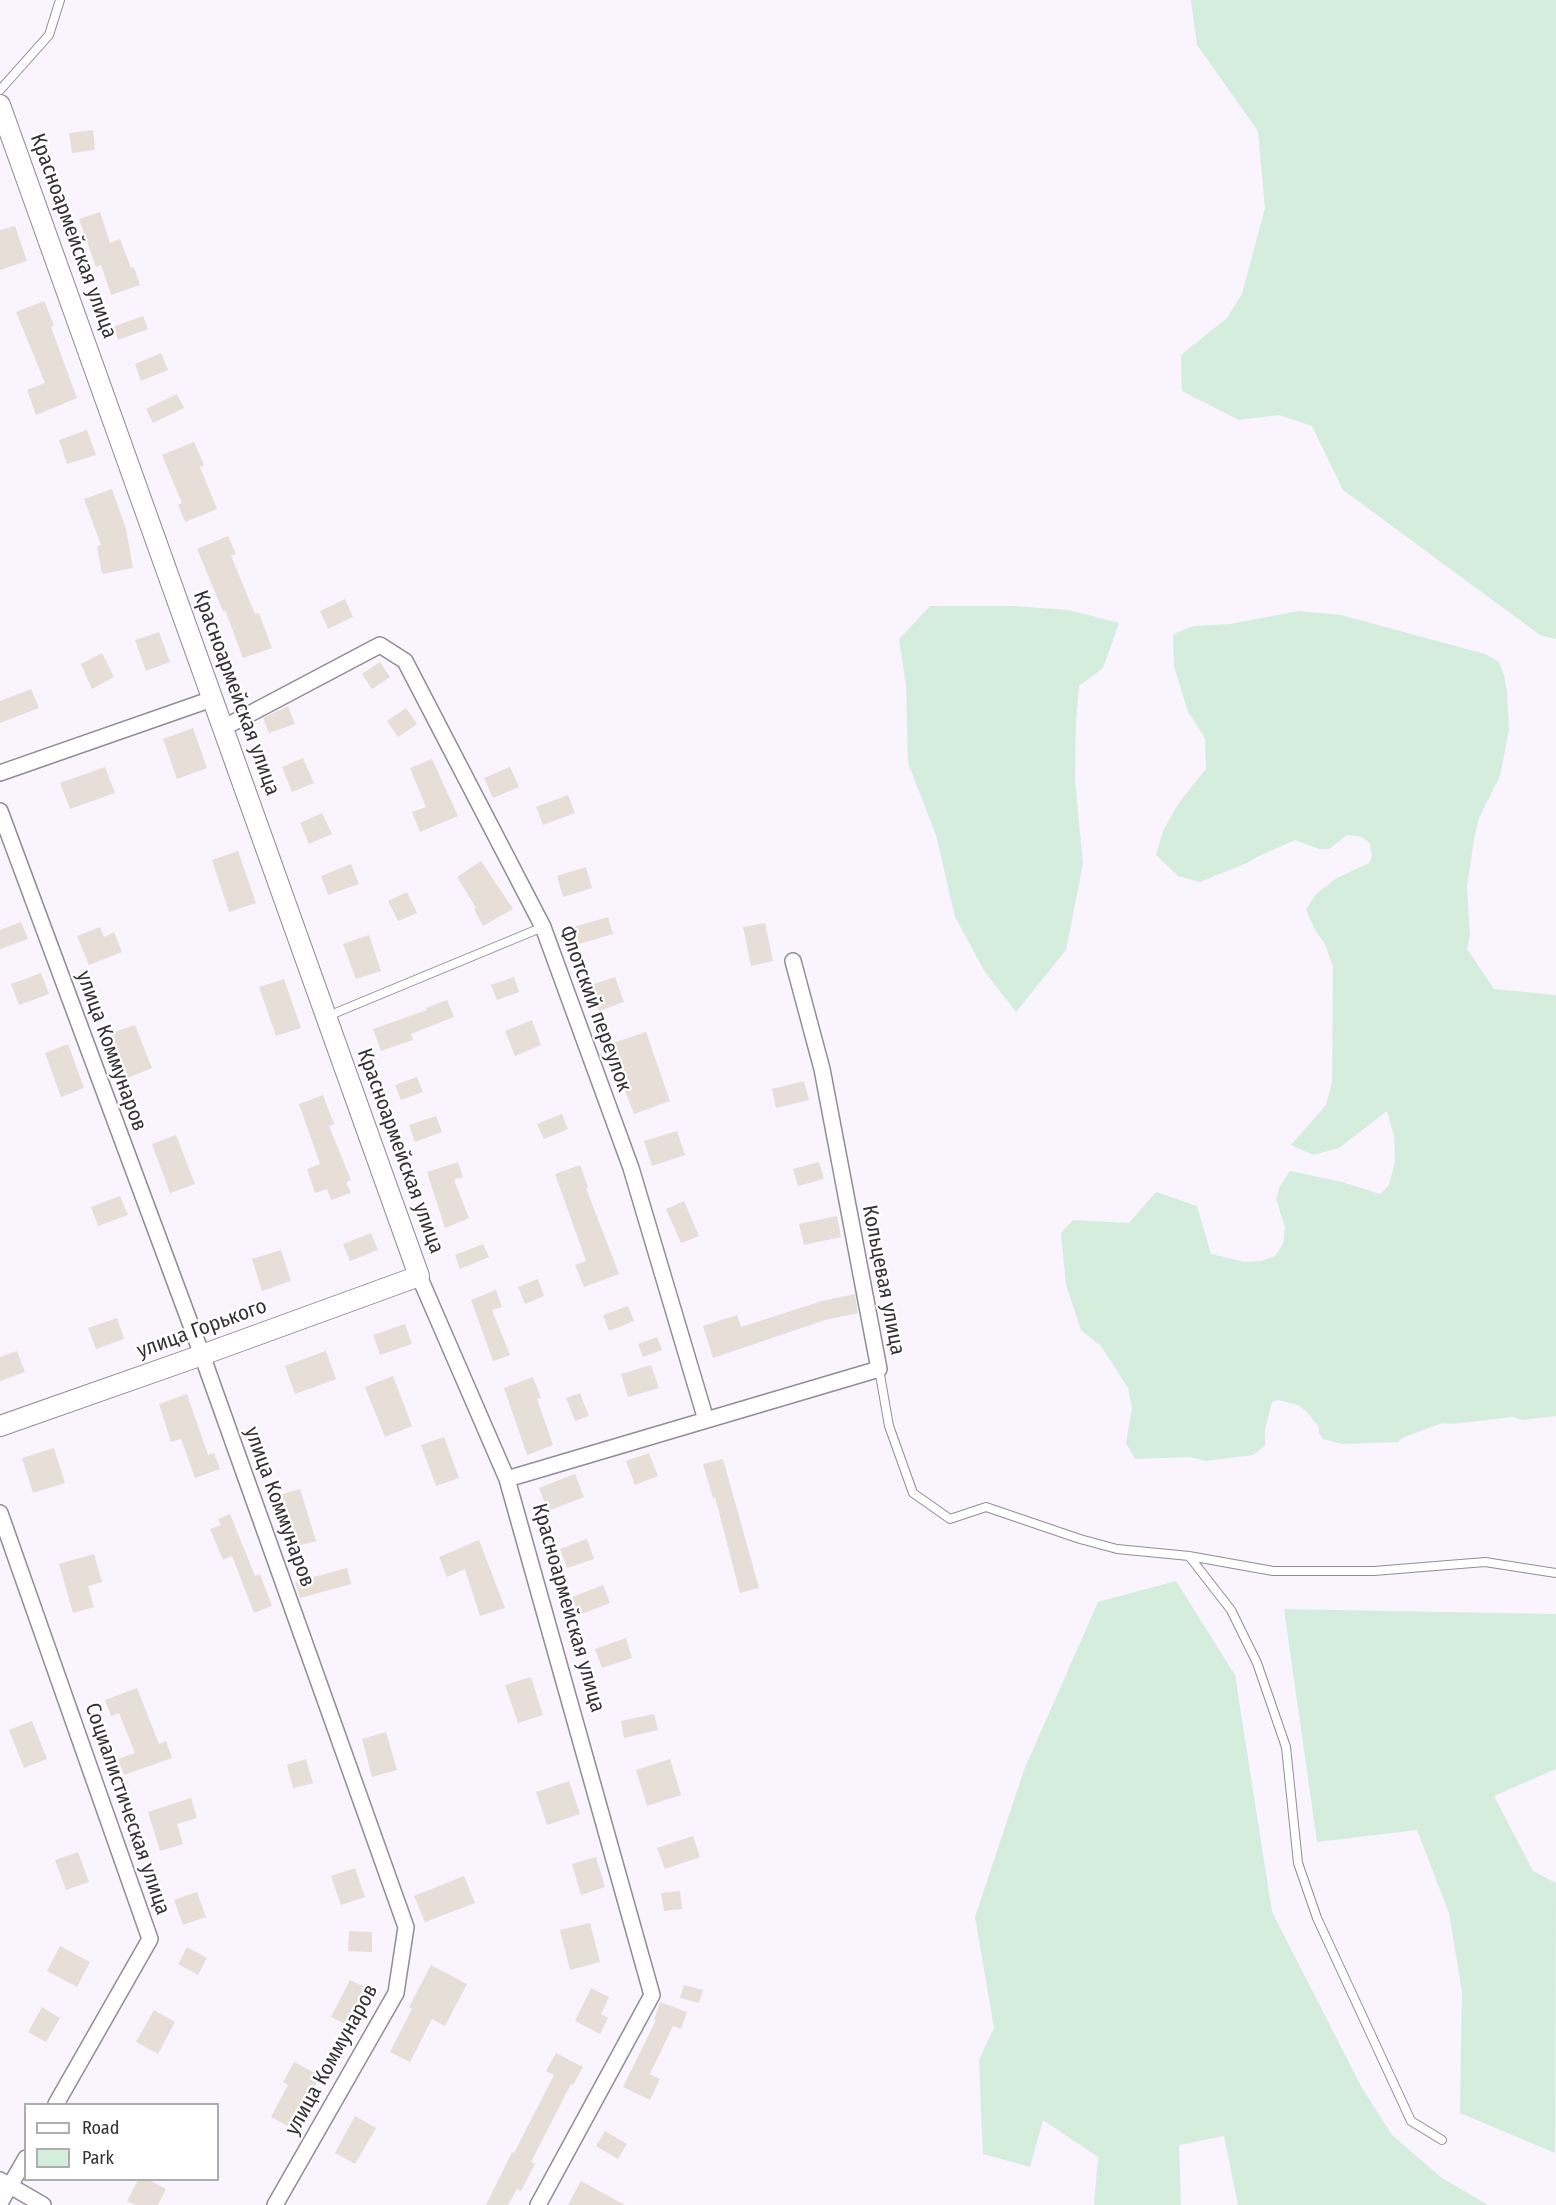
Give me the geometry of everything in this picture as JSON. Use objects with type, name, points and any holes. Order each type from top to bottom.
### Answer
[{"type":"street","name":"Красноармейская улица","points":[[1,109],[419,1275],[507,1479],[652,1995],[538,2205]]},
{"type":"street","name":"Флотский переулок","points":[[223,728],[380,645],[405,661],[543,927],[631,1168],[706,1420]]},
{"type":"street","points":[[0,773],[212,699]]},
{"type":"street","name":"улица Коммунаров","points":[[0,812],[202,1355],[406,1927],[396,1993],[275,2205]]},
{"type":"street","name":"Кольцевая улица","points":[[507,1479],[879,1369],[822,1070],[793,961]]},
{"type":"street","name":"улица Горького","points":[[0,1426],[419,1275]]},
{"type":"street","name":"Социалистическая улица","points":[[0,1513],[150,1939],[57,2103]]},
{"type":"street","points":[[0,2204],[5,2183],[24,2160]]},
{"type":"street","points":[[5,2183],[43,2205]]},
{"type":"lane","points":[[0,90],[49,35],[60,0]]},
{"type":"lane","points":[[327,1017],[543,927]]},
{"type":"lane","points":[[879,1369],[889,1426],[913,1493],[950,1520],[986,1507],[1080,1539],[1118,1549],[1189,1556],[1273,1571],[1374,1571],[1485,1562],[1556,1573]]},
{"type":"lane","points":[[1189,1556],[1231,1610],[1257,1663],[1286,1747],[1298,1863],[1317,1918],[1411,2121],[1442,2140]]},
{"type":"green space","points":[[1191,0],[1556,0],[1556,639],[1540,635],[1343,490],[1312,426],[1279,415],[1239,420],[1182,391],[1181,355],[1227,318],[1242,294],[1265,208],[1258,131],[1197,45]]},
{"type":"green space","points":[[930,606],[1012,606],[1069,610],[1119,623],[1103,668],[1079,686],[1075,780],[1083,864],[1066,950],[1016,1012],[985,972],[955,917],[936,835],[908,763],[906,685],[899,639]]},
{"type":"green space","points":[[1299,611],[1341,615],[1485,654],[1499,662],[1504,675],[1509,730],[1500,776],[1479,818],[1474,839],[1467,887],[1470,936],[1467,949],[1494,989],[1556,995],[1556,1416],[1522,1420],[1513,1417],[1442,1423],[1402,1438],[1398,1442],[1342,1444],[1323,1439],[1319,1433],[1319,1427],[1298,1405],[1278,1400],[1272,1402],[1265,1429],[1265,1446],[1253,1455],[1206,1461],[1190,1457],[1135,1459],[1126,1443],[1132,1408],[1128,1388],[1101,1346],[1081,1330],[1066,1285],[1061,1233],[1073,1220],[1129,1223],[1156,1192],[1197,1206],[1211,1254],[1245,1262],[1261,1261],[1275,1256],[1283,1244],[1285,1227],[1276,1199],[1280,1186],[1290,1171],[1342,1182],[1380,1194],[1389,1185],[1395,1162],[1394,1136],[1387,1111],[1339,1148],[1313,1155],[1291,1145],[1326,1105],[1332,1083],[1333,967],[1325,944],[1315,930],[1306,909],[1317,893],[1337,878],[1369,863],[1372,857],[1370,844],[1362,837],[1347,835],[1329,849],[1319,849],[1295,840],[1200,882],[1178,876],[1156,855],[1163,831],[1178,804],[1206,769],[1205,738],[1188,712],[1174,666],[1173,634],[1194,626],[1230,624]]},
{"type":"green space","points":[[1176,1581],[1235,1675],[1272,1912],[1362,2088],[1392,2135],[1442,2178],[1488,2205],[1238,2205],[1224,2136],[1179,2145],[1181,2205],[1094,2205],[1098,2157],[1043,2120],[1030,2167],[983,2154],[979,2060],[994,2028],[975,1917],[1024,1770],[1098,1602]]},
{"type":"green space","points":[[1284,1609],[1556,1614],[1556,1769],[1494,1796],[1533,1871],[1556,1883],[1555,2153],[1460,2113],[1462,1992],[1449,1913],[1417,1830],[1317,1842]]},
{"type":"building","points":[[93,130],[95,150],[72,153],[69,133]]},
{"type":"building","points":[[100,212],[110,243],[120,239],[140,285],[111,295],[101,265],[96,267],[79,219]]},
{"type":"building","points":[[15,226],[27,261],[0,270],[0,230]]},
{"type":"building","points":[[44,301],[77,398],[36,415],[27,390],[45,383],[16,312]]},
{"type":"building","points":[[143,316],[148,329],[118,340],[113,327]]},
{"type":"building","points":[[161,353],[168,370],[141,381],[135,364]]},
{"type":"building","points":[[177,394],[184,408],[153,423],[146,409]]},
{"type":"building","points":[[87,430],[96,455],[67,464],[59,440]]},
{"type":"building","points":[[194,442],[204,465],[200,467],[217,509],[185,522],[178,505],[182,503],[162,455]]},
{"type":"building","points":[[112,489],[126,529],[133,568],[102,574],[97,546],[101,545],[84,499]]},
{"type":"building","points":[[228,536],[236,554],[231,556],[255,614],[259,613],[272,648],[243,658],[225,610],[223,611],[197,549]]},
{"type":"building","points":[[345,599],[353,617],[328,629],[320,611]]},
{"type":"building","points":[[159,632],[170,662],[146,671],[135,640]]},
{"type":"building","points":[[102,653],[114,677],[92,689],[81,664]]},
{"type":"building","points":[[380,662],[390,677],[372,689],[362,674]]},
{"type":"building","points":[[31,689],[39,708],[0,723],[0,701]]},
{"type":"building","points":[[288,706],[295,724],[269,733],[263,718]]},
{"type":"building","points":[[406,708],[417,724],[398,737],[387,721]]},
{"type":"building","points":[[193,728],[207,768],[177,779],[163,739]]},
{"type":"building","points":[[303,758],[314,783],[292,792],[282,767]]},
{"type":"building","points":[[432,759],[458,816],[420,832],[412,812],[426,807],[410,768]]},
{"type":"building","points":[[105,767],[115,793],[70,809],[60,783]]},
{"type":"building","points":[[510,767],[519,787],[493,798],[484,778]]},
{"type":"building","points":[[568,795],[575,813],[543,825],[536,807]]},
{"type":"building","points":[[322,813],[332,834],[309,844],[300,823]]},
{"type":"building","points":[[238,851],[256,903],[229,912],[212,860]]},
{"type":"building","points":[[481,861],[513,909],[483,926],[474,909],[476,908],[457,877]]},
{"type":"building","points":[[351,864],[359,884],[328,895],[321,876]]},
{"type":"building","points":[[586,867],[592,888],[563,897],[557,876]]},
{"type":"building","points":[[407,892],[417,913],[398,921],[388,901]]},
{"type":"building","points":[[608,917],[613,934],[579,944],[574,927]]},
{"type":"building","points":[[21,922],[28,939],[0,949],[0,930]]},
{"type":"building","points":[[765,923],[773,961],[751,966],[743,927]]},
{"type":"building","points":[[100,927],[104,937],[114,932],[122,952],[89,965],[77,936]]},
{"type":"building","points":[[369,935],[381,971],[356,979],[343,944]]},
{"type":"building","points":[[41,973],[49,994],[19,1005],[11,984]]},
{"type":"building","points":[[514,977],[519,992],[497,1000],[491,985]]},
{"type":"building","points":[[615,977],[624,1002],[599,1011],[591,985]]},
{"type":"building","points":[[284,979],[301,1028],[276,1036],[259,987]]},
{"type":"building","points":[[447,1000],[454,1017],[411,1034],[413,1040],[381,1051],[373,1029],[427,1010],[426,1008]]},
{"type":"building","points":[[532,1020],[541,1045],[515,1056],[505,1031]]},
{"type":"building","points":[[135,1025],[152,1068],[128,1078],[111,1033]]},
{"type":"building","points":[[646,1032],[670,1101],[634,1114],[607,1045]]},
{"type":"building","points":[[68,1044],[84,1088],[61,1097],[45,1053]]},
{"type":"building","points":[[417,1077],[423,1092],[401,1100],[395,1085]]},
{"type":"building","points":[[804,1081],[809,1100],[776,1108],[772,1089]]},
{"type":"building","points":[[323,1095],[334,1124],[329,1126],[351,1180],[346,1182],[351,1193],[331,1200],[327,1189],[315,1193],[307,1169],[320,1164],[299,1104]]},
{"type":"building","points":[[562,1114],[568,1129],[544,1139],[537,1124]]},
{"type":"building","points":[[436,1116],[442,1132],[415,1142],[409,1125]]},
{"type":"building","points":[[677,1131],[685,1155],[652,1166],[644,1141]]},
{"type":"building","points":[[176,1135],[195,1184],[170,1193],[152,1144]]},
{"type":"building","points":[[458,1162],[463,1177],[454,1180],[469,1218],[445,1228],[427,1172]]},
{"type":"building","points":[[819,1162],[824,1179],[798,1186],[793,1169]]},
{"type":"building","points":[[580,1165],[588,1187],[586,1188],[619,1274],[584,1287],[575,1265],[586,1261],[555,1174]]},
{"type":"building","points":[[120,1196],[128,1215],[98,1226],[91,1207]]},
{"type":"building","points":[[684,1201],[699,1236],[681,1243],[666,1209]]},
{"type":"building","points":[[837,1216],[841,1237],[804,1245],[799,1224]]},
{"type":"building","points":[[371,1233],[378,1250],[350,1261],[343,1244]]},
{"type":"building","points":[[483,1244],[489,1257],[460,1269],[455,1255]]},
{"type":"building","points":[[281,1250],[291,1281],[262,1291],[252,1259]]},
{"type":"building","points":[[538,1279],[544,1296],[525,1304],[518,1287]]},
{"type":"building","points":[[496,1290],[502,1307],[492,1310],[510,1355],[493,1361],[471,1300]]},
{"type":"building","points":[[855,1294],[858,1313],[825,1320],[713,1358],[703,1326],[737,1315],[741,1327],[822,1301]]},
{"type":"building","points":[[628,1306],[634,1321],[609,1331],[603,1315]]},
{"type":"building","points":[[117,1318],[124,1339],[96,1349],[88,1328]]},
{"type":"building","points":[[405,1324],[412,1344],[380,1355],[373,1335]]},
{"type":"building","points":[[657,1337],[662,1350],[643,1357],[638,1344]]},
{"type":"building","points":[[17,1351],[25,1372],[0,1381],[0,1357]]},
{"type":"building","points":[[326,1351],[336,1379],[295,1394],[285,1366]]},
{"type":"building","points":[[651,1365],[659,1388],[628,1397],[621,1374]]},
{"type":"building","points":[[393,1376],[412,1426],[385,1437],[365,1387]]},
{"type":"building","points":[[533,1377],[541,1398],[537,1399],[553,1445],[527,1455],[504,1388]]},
{"type":"building","points":[[580,1393],[589,1416],[575,1421],[566,1398]]},
{"type":"building","points":[[187,1394],[208,1455],[214,1453],[220,1469],[195,1478],[181,1439],[171,1442],[159,1404]]},
{"type":"building","points":[[444,1437],[459,1478],[436,1486],[421,1445]]},
{"type":"building","points":[[54,1448],[65,1483],[33,1493],[22,1458]]},
{"type":"building","points":[[649,1453],[658,1476],[635,1485],[626,1461]]},
{"type":"building","points":[[723,1459],[759,1588],[740,1593],[715,1497],[713,1498],[703,1464]]},
{"type":"building","points":[[575,1474],[584,1497],[548,1511],[539,1488]]},
{"type":"building","points":[[300,1489],[316,1541],[291,1548],[276,1496]]},
{"type":"building","points":[[230,1514],[255,1576],[260,1574],[272,1606],[254,1613],[232,1556],[223,1560],[210,1529],[221,1525],[218,1519]]},
{"type":"building","points":[[587,1539],[594,1559],[567,1568],[560,1549]]},
{"type":"building","points":[[479,1540],[505,1608],[480,1616],[465,1569],[447,1577],[439,1557]]},
{"type":"building","points":[[94,1554],[102,1582],[88,1586],[94,1607],[73,1613],[59,1564]]},
{"type":"building","points":[[347,1568],[351,1584],[300,1598],[295,1582]]},
{"type":"building","points":[[603,1585],[610,1603],[579,1615],[572,1597]]},
{"type":"building","points":[[626,1638],[632,1658],[602,1668],[595,1649]]},
{"type":"building","points":[[531,1677],[543,1715],[518,1723],[505,1685]]},
{"type":"building","points":[[137,1688],[159,1744],[166,1741],[172,1758],[124,1775],[118,1759],[135,1753],[119,1713],[111,1716],[105,1700]]},
{"type":"building","points":[[654,1714],[658,1730],[624,1738],[621,1721]]},
{"type":"building","points":[[32,1721],[47,1759],[24,1768],[9,1730]]},
{"type":"building","points":[[386,1732],[397,1770],[372,1777],[362,1739]]},
{"type":"building","points":[[306,1759],[313,1783],[293,1788],[287,1765]]},
{"type":"building","points":[[670,1759],[681,1795],[647,1806],[636,1770]]},
{"type":"building","points":[[569,1781],[580,1814],[547,1825],[536,1792]]},
{"type":"building","points":[[191,1798],[197,1818],[177,1824],[183,1844],[160,1851],[148,1812]]},
{"type":"building","points":[[693,1836],[700,1857],[665,1869],[657,1848]]},
{"type":"building","points":[[78,1852],[89,1882],[66,1890],[55,1860]]},
{"type":"building","points":[[596,1857],[605,1887],[581,1895],[572,1864]]},
{"type":"building","points":[[355,1868],[365,1897],[341,1905],[331,1876]]},
{"type":"building","points":[[464,1876],[475,1903],[425,1922],[414,1896]]},
{"type":"building","points":[[680,1891],[682,1909],[664,1911],[661,1893]]},
{"type":"building","points":[[197,1892],[206,1917],[183,1925],[174,1900]]},
{"type":"building","points":[[590,1923],[600,1962],[570,1970],[560,1930]]},
{"type":"building","points":[[349,1931],[372,1932],[372,1952],[348,1951]]},
{"type":"building","points":[[60,1946],[90,1962],[77,1987],[47,1971]]},
{"type":"building","points":[[187,1947],[207,1958],[198,1975],[178,1964]]},
{"type":"building","points":[[431,1965],[467,1984],[445,2026],[432,2019],[410,2062],[390,2052],[412,2009],[409,2007]]},
{"type":"building","points":[[350,1980],[370,1990],[351,2027],[331,2017]]},
{"type":"building","points":[[684,1985],[703,1990],[699,2003],[680,1998]]},
{"type":"building","points":[[591,1988],[609,1997],[601,2014],[608,2018],[600,2034],[575,2021]]},
{"type":"building","points":[[660,2002],[687,2012],[681,2029],[673,2026],[650,2074],[660,2079],[650,2100],[623,2087],[656,2020],[654,2020]]},
{"type":"building","points":[[42,2007],[60,2018],[46,2042],[28,2032]]},
{"type":"building","points":[[154,2010],[175,2022],[158,2054],[136,2042]]},
{"type":"building","points":[[556,2053],[583,2067],[573,2085],[571,2084],[531,2162],[535,2164],[521,2191],[517,2189],[508,2205],[486,2205],[554,2075],[546,2071]]},
{"type":"building","points":[[294,2062],[320,2076],[293,2129],[271,2117],[288,2085],[283,2082]]},
{"type":"building","points":[[355,2116],[376,2128],[355,2164],[335,2153]]},
{"type":"building","points":[[605,2131],[627,2144],[618,2159],[596,2146]]},
{"type":"building","points":[[137,2181],[151,2181],[166,2189],[158,2205],[135,2205],[127,2201]]},
{"type":"building","points":[[581,2181],[625,2205],[568,2205]]}]
